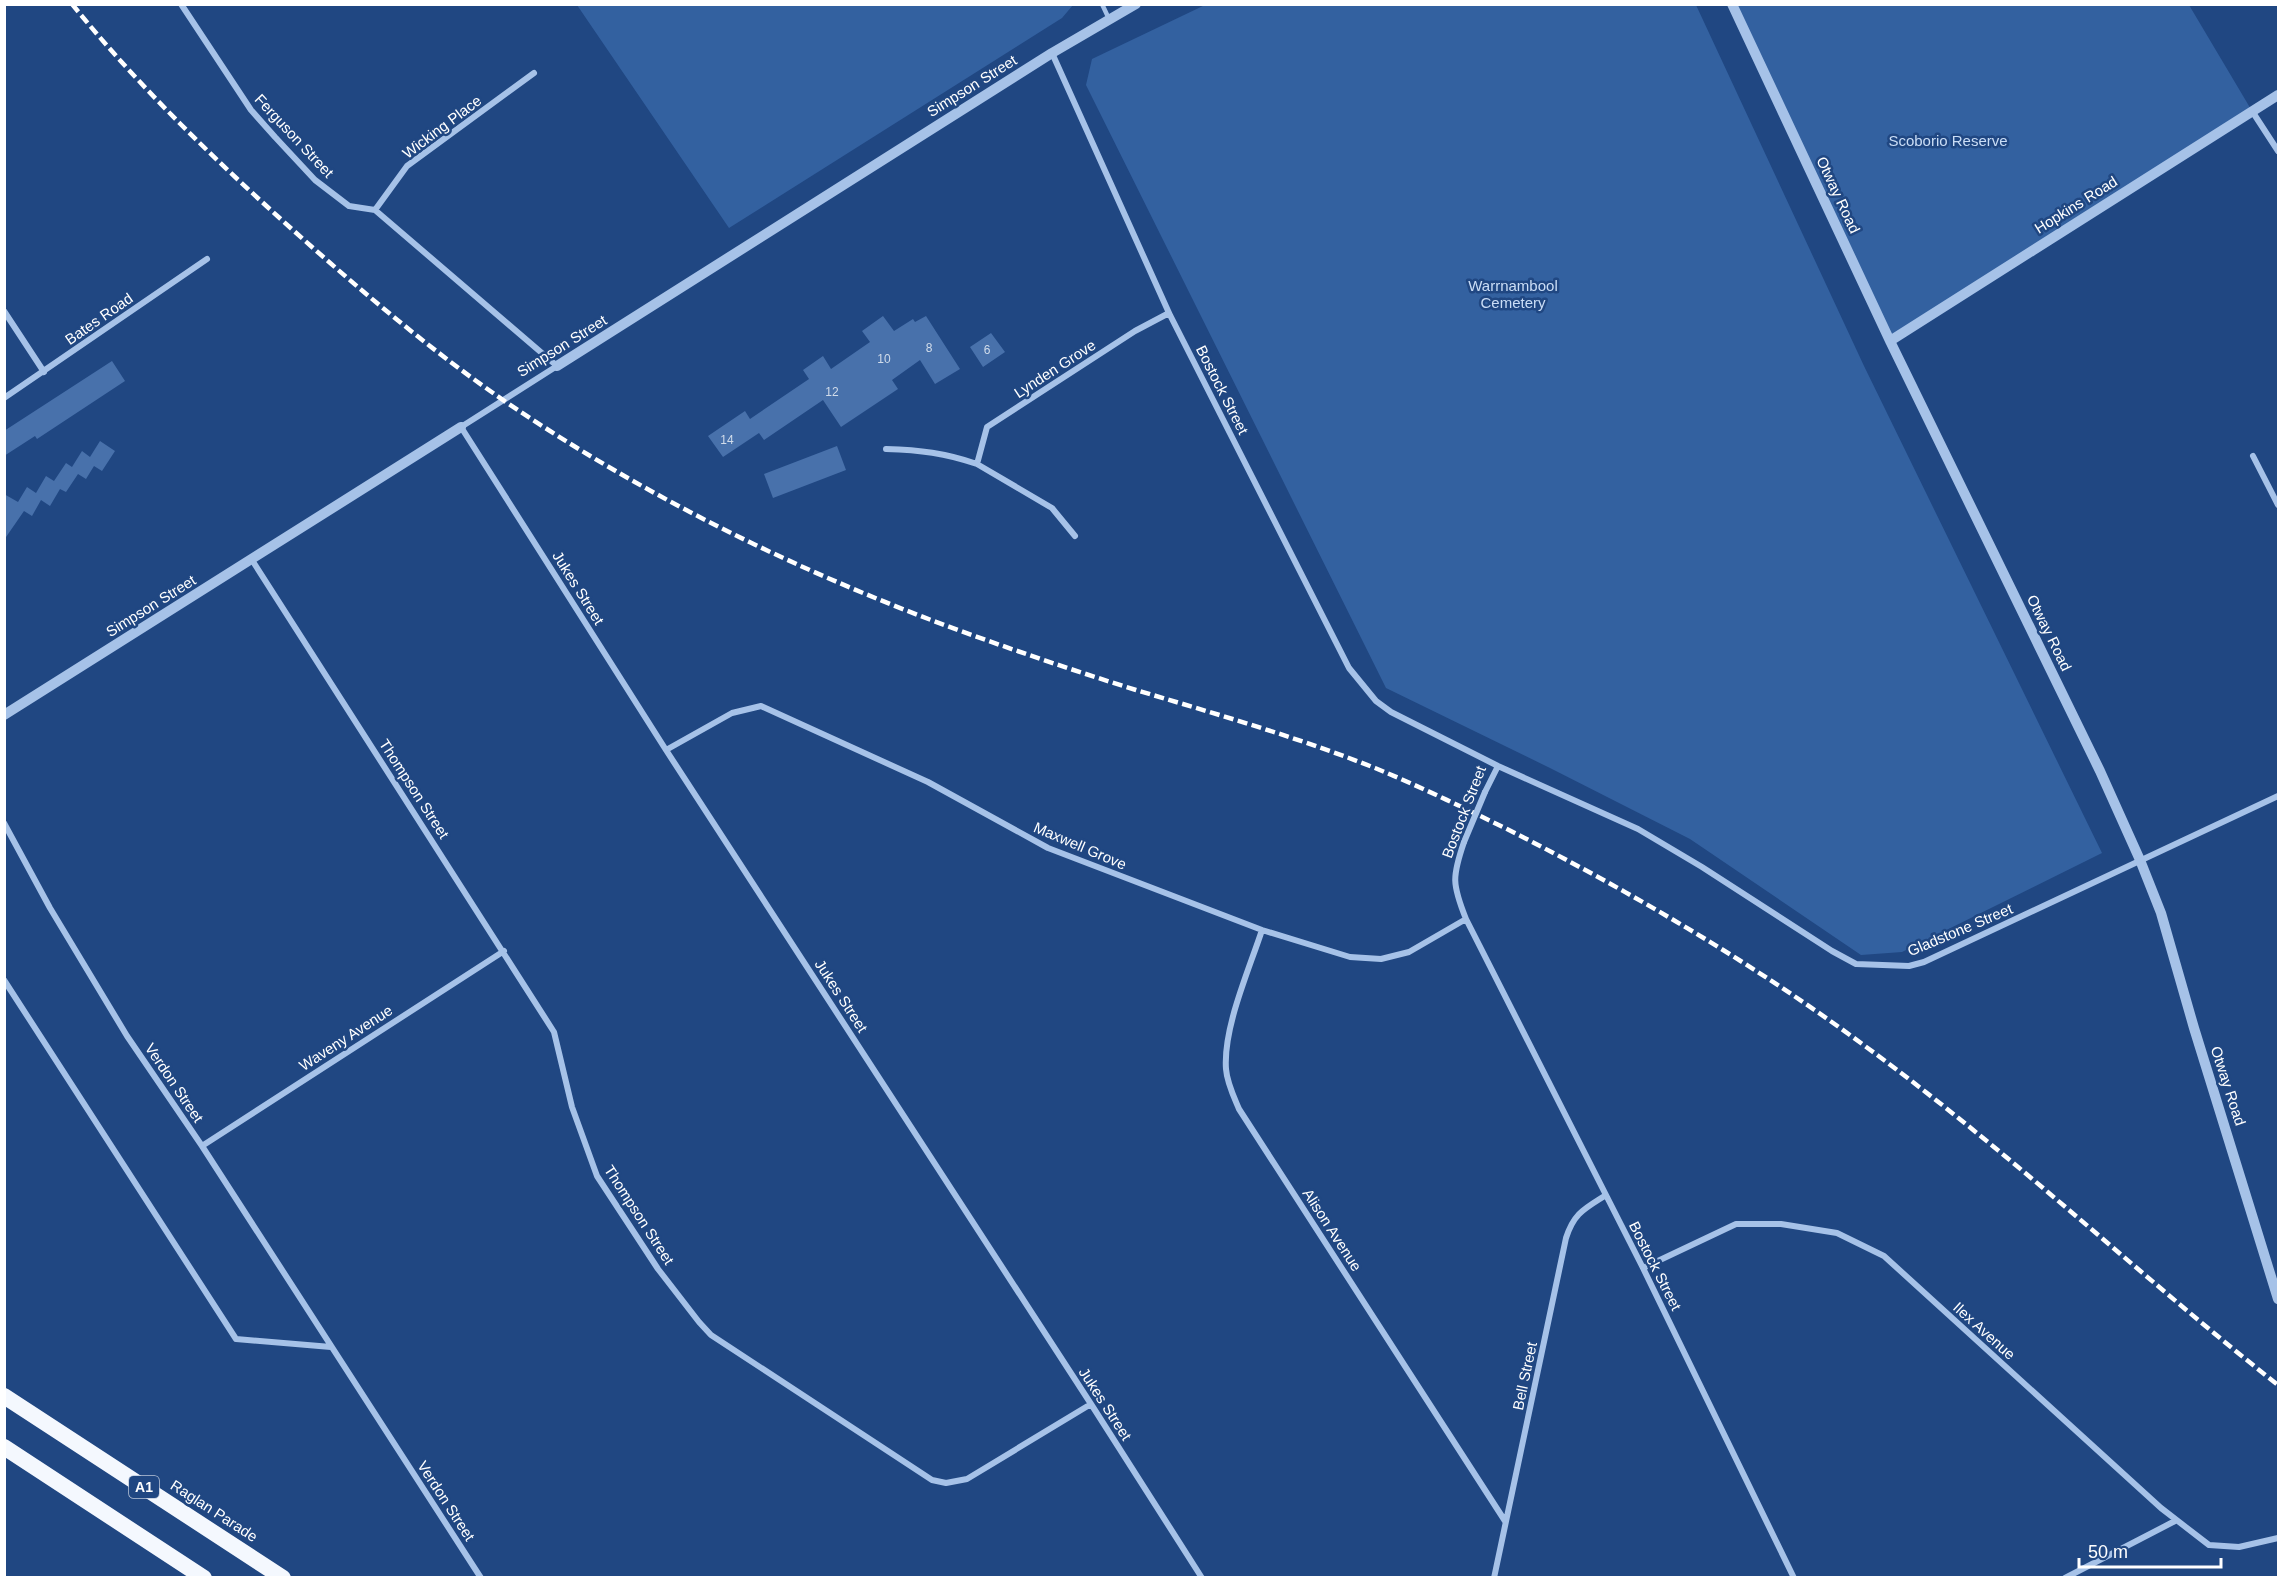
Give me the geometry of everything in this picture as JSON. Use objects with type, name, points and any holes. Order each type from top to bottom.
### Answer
[{"type":"highway","name":"Raglan Parade","points":[[4,1396],[283,1578]]},
{"type":"highway","points":[[4,1447],[204,1578]]},
{"type":"street","name":"Simpson Street","points":[[4,715],[1052,53],[1136,4]]},
{"type":"street","name":"Otway Road","points":[[1732,4],[1890,340],[2100,771],[2140,860],[2161,913],[2278,1299]]},
{"type":"street","name":"Ferguson Street","points":[[184,6],[251,110],[307,172],[349,206],[375,210],[557,366]]},
{"type":"street","name":"Bostock Street","points":[[1052,53],[1169,313],[1349,668],[1376,701],[1392,712],[1498,766],[1464,842],[1455,870],[1457,896],[1466,919],[1643,1269],[1794,1578]]},
{"type":"street","name":"Wicking Place","points":[[375,210],[407,166],[534,73]]},
{"type":"street","name":"Hopkins Road","points":[[1890,340],[2278,94]]},
{"type":"street","points":[[2252,111],[2278,151]]},
{"type":"street","name":"Bates Road","points":[[4,398],[207,259]]},
{"type":"street","points":[[4,311],[44,372]]},
{"type":"street","name":"Lynden Grove","points":[[977,464],[987,427],[1135,331],[1169,313]]},
{"type":"street","name":"Jukes Street","points":[[461,427],[666,750],[1202,1578]]},
{"type":"street","points":[[886,449],[925,450],[951,455],[977,464],[1052,508],[1075,536]]},
{"type":"street","points":[[2253,456],[2278,505]]},
{"type":"street","name":"Thompson Street","points":[[252,560],[554,1032],[572,1107],[597,1176],[658,1269],[711,1335],[932,1480],[945,1484],[967,1479],[1091,1404]]},
{"type":"street","name":"Maxwell Grove","points":[[666,750],[732,713],[761,706],[928,782],[1048,848],[1262,930],[1350,957],[1381,959],[1409,952],[1466,919]]},
{"type":"street","name":"Gladstone Street","points":[[1498,766],[1638,829],[1856,964],[1909,966],[1924,962],[2278,796]]},
{"type":"street","name":"Verdon Street","points":[[5,826],[50,908],[127,1036],[202,1146],[481,1578]]},
{"type":"street","name":"Alison Avenue","points":[[1262,930],[1235,1011],[1226,1070],[1231,1090],[1239,1109],[1505,1521]]},
{"type":"street","name":"Waveny Avenue","points":[[202,1146],[504,951]]},
{"type":"street","points":[[4,980],[236,1339],[331,1347]]},
{"type":"street","name":"Bell Street","points":[[1494,1578],[1571,1222],[1579,1213],[1606,1195]]},
{"type":"street","name":"Ilex Avenue","points":[[1643,1269],[1736,1224],[1781,1224],[1837,1233],[1884,1256],[2175,1521],[2210,1545],[2239,1547],[2278,1538]]},
{"type":"street","points":[[2065,1578],[2175,1521]]},
{"type":"lane","points":[[1102,4],[1109,20]]},
{"type":"green space","points":[[577,5],[1073,5],[1062,18],[729,228]]},
{"type":"green space","name":"Warrnambool Cemetery","points":[[1205,5],[1696,5],[1864,366],[2102,853],[1902,952],[1861,955],[1690,839],[1386,688],[1086,85],[1092,59]]},
{"type":"green space","name":"Scoborio Reserve","points":[[1732,5],[2189,5],[2252,111],[1890,341]]},
{"type":"building","points":[[883,316],[894,331],[913,319],[915,322],[926,316],[960,369],[935,384],[920,360],[892,380],[898,389],[841,427],[823,400],[764,440],[759,433],[723,457],[708,436],[745,411],[750,419],[809,379],[803,370],[823,356],[831,369],[870,342],[862,331]]},
{"type":"building","points":[[991,333],[1005,352],[983,367],[970,347]]},
{"type":"building","points":[[112,361],[125,381],[37,439],[35,436],[4,456],[4,431]]},
{"type":"building","points":[[100,441],[115,451],[102,471],[94,466],[86,479],[78,474],[66,492],[60,489],[50,506],[41,500],[32,516],[24,511],[4,540],[4,494],[18,502],[27,487],[36,493],[46,476],[54,481],[66,463],[72,467],[82,451],[90,457]]},
{"type":"building","points":[[837,446],[846,470],[773,498],[764,474]]},
{"type":"railway","points":[[72,4],[178,122],[322,256],[380,306],[470,377],[582,451],[734,535],[839,583],[947,626],[1018,651],[1286,736],[1375,768],[1507,829],[1601,879],[1738,959],[1869,1049],[1974,1130],[2278,1385]]}]
